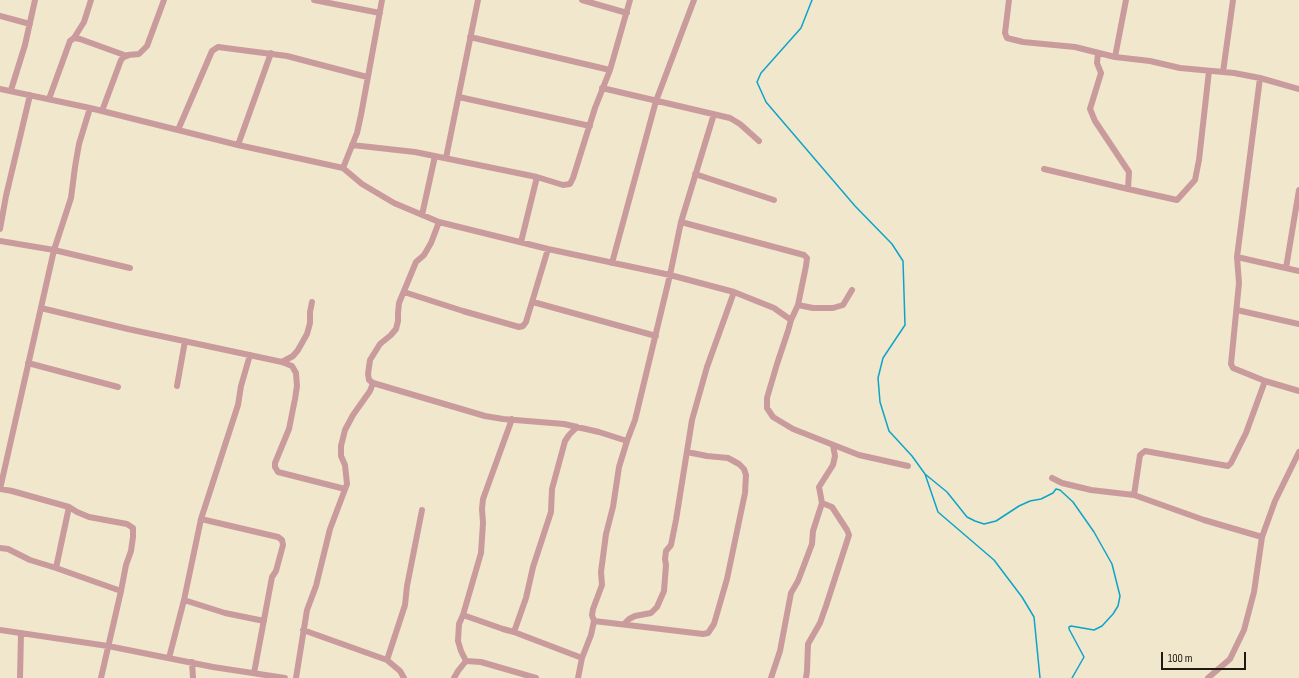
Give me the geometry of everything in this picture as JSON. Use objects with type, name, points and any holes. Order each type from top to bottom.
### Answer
[{"type":"street","points":[[11,90],[25,45],[35,0]]},
{"type":"street","points":[[49,99],[70,41],[74,38],[84,22],[91,0]]},
{"type":"street","points":[[102,111],[121,60],[127,56],[139,54],[147,46],[164,0]]},
{"type":"street","points":[[314,0],[380,13]]},
{"type":"street","points":[[343,168],[357,133],[362,115],[382,0]]},
{"type":"street","points":[[446,158],[478,0]]},
{"type":"street","points":[[582,0],[627,13]]},
{"type":"street","points":[[352,145],[398,149],[538,177],[563,185],[570,184],[602,88],[610,70],[630,0]]},
{"type":"street","points":[[612,263],[656,100],[694,0]]},
{"type":"street","points":[[1009,0],[1004,33],[1007,38],[1023,42],[1075,47],[1115,57],[1139,59],[1180,68],[1223,72],[1260,78],[1299,89]]},
{"type":"street","points":[[1115,57],[1126,0]]},
{"type":"street","points":[[1223,72],[1233,0]]},
{"type":"street","points":[[0,16],[30,24]]},
{"type":"street","points":[[470,37],[610,70]]},
{"type":"street","points":[[74,38],[127,56]]},
{"type":"street","points":[[178,130],[212,51],[218,47],[288,56],[368,77]]},
{"type":"street","points":[[238,145],[271,53]]},
{"type":"street","points":[[1098,53],[1097,63],[1100,73],[1090,109],[1095,121],[1129,172],[1128,189]]},
{"type":"street","points":[[1044,169],[1177,200],[1195,180],[1199,160],[1209,71]]},
{"type":"street","points":[[1260,78],[1237,257],[1239,284],[1231,364],[1233,368],[1264,381],[1299,391]]},
{"type":"street","points":[[602,88],[730,118],[740,124],[758,141]]},
{"type":"street","points":[[0,89],[11,90],[90,108],[238,145],[343,168],[375,193],[394,203],[439,222],[548,249],[670,275],[734,292],[774,308],[791,320]]},
{"type":"street","points":[[0,228],[30,95]]},
{"type":"street","points":[[458,97],[590,126]]},
{"type":"street","points":[[90,108],[79,144],[71,198],[54,250],[0,489],[69,507],[89,517],[127,524],[132,528],[133,537],[131,551],[126,565],[101,678]]},
{"type":"street","points":[[578,678],[582,658],[591,635],[594,621],[592,616],[593,609],[602,585],[601,572],[606,534],[613,507],[619,467],[635,420],[656,336],[681,222],[714,114]]},
{"type":"street","points":[[422,215],[435,156]]},
{"type":"street","points":[[695,174],[774,200]]},
{"type":"street","points":[[521,242],[538,177]]},
{"type":"street","points":[[1286,268],[1299,190]]},
{"type":"street","points":[[439,222],[431,243],[424,255],[416,262],[399,303],[396,329],[392,335],[380,344],[370,360],[368,374],[369,380],[373,383],[485,416],[577,427],[627,441]]},
{"type":"street","points":[[681,222],[804,255],[807,258],[798,305],[791,320],[767,398],[767,408],[773,417],[793,428],[833,445],[859,455],[908,466]]},
{"type":"street","points":[[0,241],[54,250],[130,268]]},
{"type":"street","points":[[404,292],[519,327],[523,326],[526,322],[548,249]]},
{"type":"street","points":[[1237,257],[1299,271]]},
{"type":"street","points":[[798,305],[812,308],[833,308],[842,305],[852,290]]},
{"type":"street","points":[[624,624],[635,616],[651,613],[657,607],[664,591],[666,565],[664,559],[666,551],[670,545],[692,420],[707,367],[734,292]]},
{"type":"street","points":[[282,362],[298,350],[307,334],[310,323],[312,302]]},
{"type":"street","points":[[532,302],[656,336]]},
{"type":"street","points":[[41,308],[128,329],[250,354],[292,366],[296,372],[297,386],[288,429],[275,463],[275,468],[278,472],[345,489]]},
{"type":"street","points":[[1237,310],[1299,324]]},
{"type":"street","points":[[177,386],[185,341]]},
{"type":"street","points":[[169,658],[184,600],[201,519],[238,405],[241,386],[250,354]]},
{"type":"street","points":[[28,363],[118,387]]},
{"type":"street","points":[[1134,495],[1140,455],[1145,451],[1228,466],[1246,433],[1264,381]]},
{"type":"street","points":[[296,678],[300,661],[303,630],[307,610],[316,586],[330,529],[345,489],[347,478],[345,465],[341,456],[341,446],[345,430],[353,415],[370,391],[373,383]]},
{"type":"street","points":[[466,661],[458,641],[459,624],[463,615],[480,553],[483,523],[483,499],[512,419]]},
{"type":"street","points":[[514,632],[526,598],[533,567],[552,512],[552,489],[565,441],[577,427]]},
{"type":"street","points":[[771,678],[780,651],[791,593],[798,581],[812,544],[813,531],[822,503],[819,487],[834,465],[835,456],[833,445]]},
{"type":"street","points":[[594,621],[703,634],[708,633],[714,624],[729,572],[745,492],[746,475],[744,469],[739,464],[728,458],[687,452]]},
{"type":"street","points":[[1208,678],[1230,659],[1244,630],[1254,592],[1262,537],[1275,501],[1299,452]]},
{"type":"street","points":[[1052,478],[1062,483],[1091,490],[1134,495],[1204,520],[1262,537]]},
{"type":"street","points":[[806,678],[808,644],[820,623],[848,540],[847,530],[832,507],[822,503]]},
{"type":"street","points":[[56,568],[69,507]]},
{"type":"street","points":[[387,660],[405,605],[406,586],[422,510]]},
{"type":"street","points":[[201,519],[278,537],[282,540],[283,545],[276,571],[272,577],[254,674]]},
{"type":"street","points":[[0,548],[8,549],[30,560],[121,591]]},
{"type":"street","points":[[184,600],[225,613],[264,621]]},
{"type":"street","points":[[463,615],[514,632],[582,658]]},
{"type":"street","points":[[0,630],[108,646],[213,667],[285,678]]},
{"type":"street","points":[[303,630],[387,660],[400,671],[404,678]]},
{"type":"street","points":[[20,678],[21,633]]},
{"type":"street","points":[[454,678],[466,661]]},
{"type":"street","points":[[466,661],[481,662],[536,678]]},
{"type":"street","points":[[192,662],[193,678]]},
{"type":"waterway","points":[[812,0],[801,28],[761,73],[757,82],[766,102],[855,206],[892,244],[903,261],[905,325],[883,358],[878,378],[880,402],[889,431],[912,456],[925,474],[938,512],[994,560],[1022,597],[1034,617],[1040,678]]},
{"type":"waterway","points":[[925,474],[947,492],[967,517],[984,524],[996,521],[1019,506],[1030,501],[1041,499],[1053,493],[1056,489],[1060,490],[1073,502],[1094,532],[1112,564],[1120,596],[1118,606],[1102,626],[1094,630],[1071,626],[1069,627],[1084,657],[1072,678]]}]
